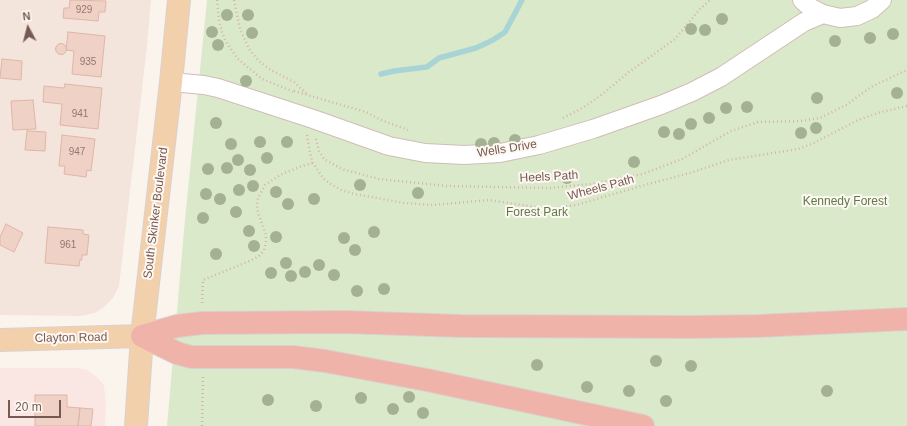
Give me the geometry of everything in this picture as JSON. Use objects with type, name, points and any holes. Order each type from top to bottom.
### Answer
[{"type":"highway","points":[[142,336],[177,326],[202,323],[345,322],[461,326],[693,327],[758,326],[907,319]]},
{"type":"highway","points":[[142,336],[178,353],[191,356],[293,357],[325,360],[643,426]]},
{"type":"main road","name":"South Skinker Boulevard","points":[[136,426],[142,336],[171,82],[178,0]]},
{"type":"main road","name":"Clayton Road","points":[[0,340],[142,336]]},
{"type":"street","points":[[802,0],[811,8],[824,14],[840,18],[857,16],[872,9],[882,0]]},
{"type":"street","name":"Wells Drive","points":[[171,82],[204,85],[225,90],[388,146],[425,153],[464,155],[500,153],[539,145],[593,129],[661,105],[692,92],[721,76],[804,22],[824,14]]},
{"type":"path","points":[[217,0],[219,21],[226,42],[238,59],[262,79],[292,91],[307,94],[366,112],[381,120],[413,132]]},
{"type":"path","points":[[234,0],[240,30],[249,48],[258,60],[269,69],[294,82],[307,94],[309,99]]},
{"type":"path","points":[[559,120],[584,107],[600,96],[629,72],[675,39],[700,9],[710,0]]},
{"type":"path","name":"Heels Path","points":[[315,135],[319,151],[324,159],[342,169],[379,179],[455,186],[550,188],[591,184],[643,174],[682,159],[731,131],[758,122],[801,121],[820,118],[846,105],[871,87],[907,70]]},
{"type":"path","points":[[292,91],[296,95]]},
{"type":"path","name":"Wheels Path","points":[[307,133],[310,153],[314,163],[328,184],[341,190],[386,201],[404,203],[433,205],[489,200],[535,207],[555,208],[576,206],[690,173],[729,160],[798,149],[814,143],[858,120],[881,112],[907,106]]},
{"type":"path","points":[[202,301],[203,280],[259,256],[264,250],[266,235],[258,213],[257,205],[261,190],[265,185],[276,177],[302,166],[314,163]]},
{"type":"path","points":[[202,426],[203,373]]},
{"type":"shaded area","points":[[0,0],[151,0],[119,286],[113,298],[95,313],[81,316],[0,315]]},
{"type":"shaded area","points":[[0,368],[78,368],[87,370],[98,378],[104,385],[106,405],[105,426],[0,426]]},
{"type":"green space","name":"Forest Park","points":[[207,0],[907,0],[907,426],[167,426],[185,219]]},
{"type":"building","points":[[70,0],[106,1],[105,12],[99,12],[98,21],[63,18],[64,8],[69,8]]},
{"type":"building","points":[[68,32],[105,36],[101,77],[72,74],[74,51],[66,50]]},
{"type":"building","points":[[59,44],[63,44],[65,45],[65,53],[59,54],[56,51],[56,47]]},
{"type":"building","points":[[2,59],[22,61],[21,80],[0,78]]},
{"type":"building","points":[[65,84],[102,88],[98,129],[60,125],[62,104],[43,102],[44,86],[64,88]]},
{"type":"building","points":[[33,100],[36,129],[13,130],[11,101]]},
{"type":"building","points":[[27,131],[46,132],[45,151],[25,150]]},
{"type":"building","points":[[62,135],[95,139],[91,171],[87,170],[86,177],[64,174],[65,166],[59,166]]},
{"type":"building","points":[[6,224],[23,233],[14,252],[0,245],[0,237]]},
{"type":"building","points":[[48,227],[83,230],[83,234],[89,235],[87,255],[82,255],[82,260],[80,260],[79,266],[45,263]]},
{"type":"building","points":[[35,395],[67,395],[67,407],[80,408],[78,426],[35,426]]},
{"type":"building","points":[[80,408],[93,409],[91,426],[78,426]]},
{"type":"waterway","points":[[381,74],[427,67],[439,58],[476,48],[493,40],[505,32],[522,0]]},
{"type":"park label","name":"Kennedy Forest","points":[[845,202]]}]
